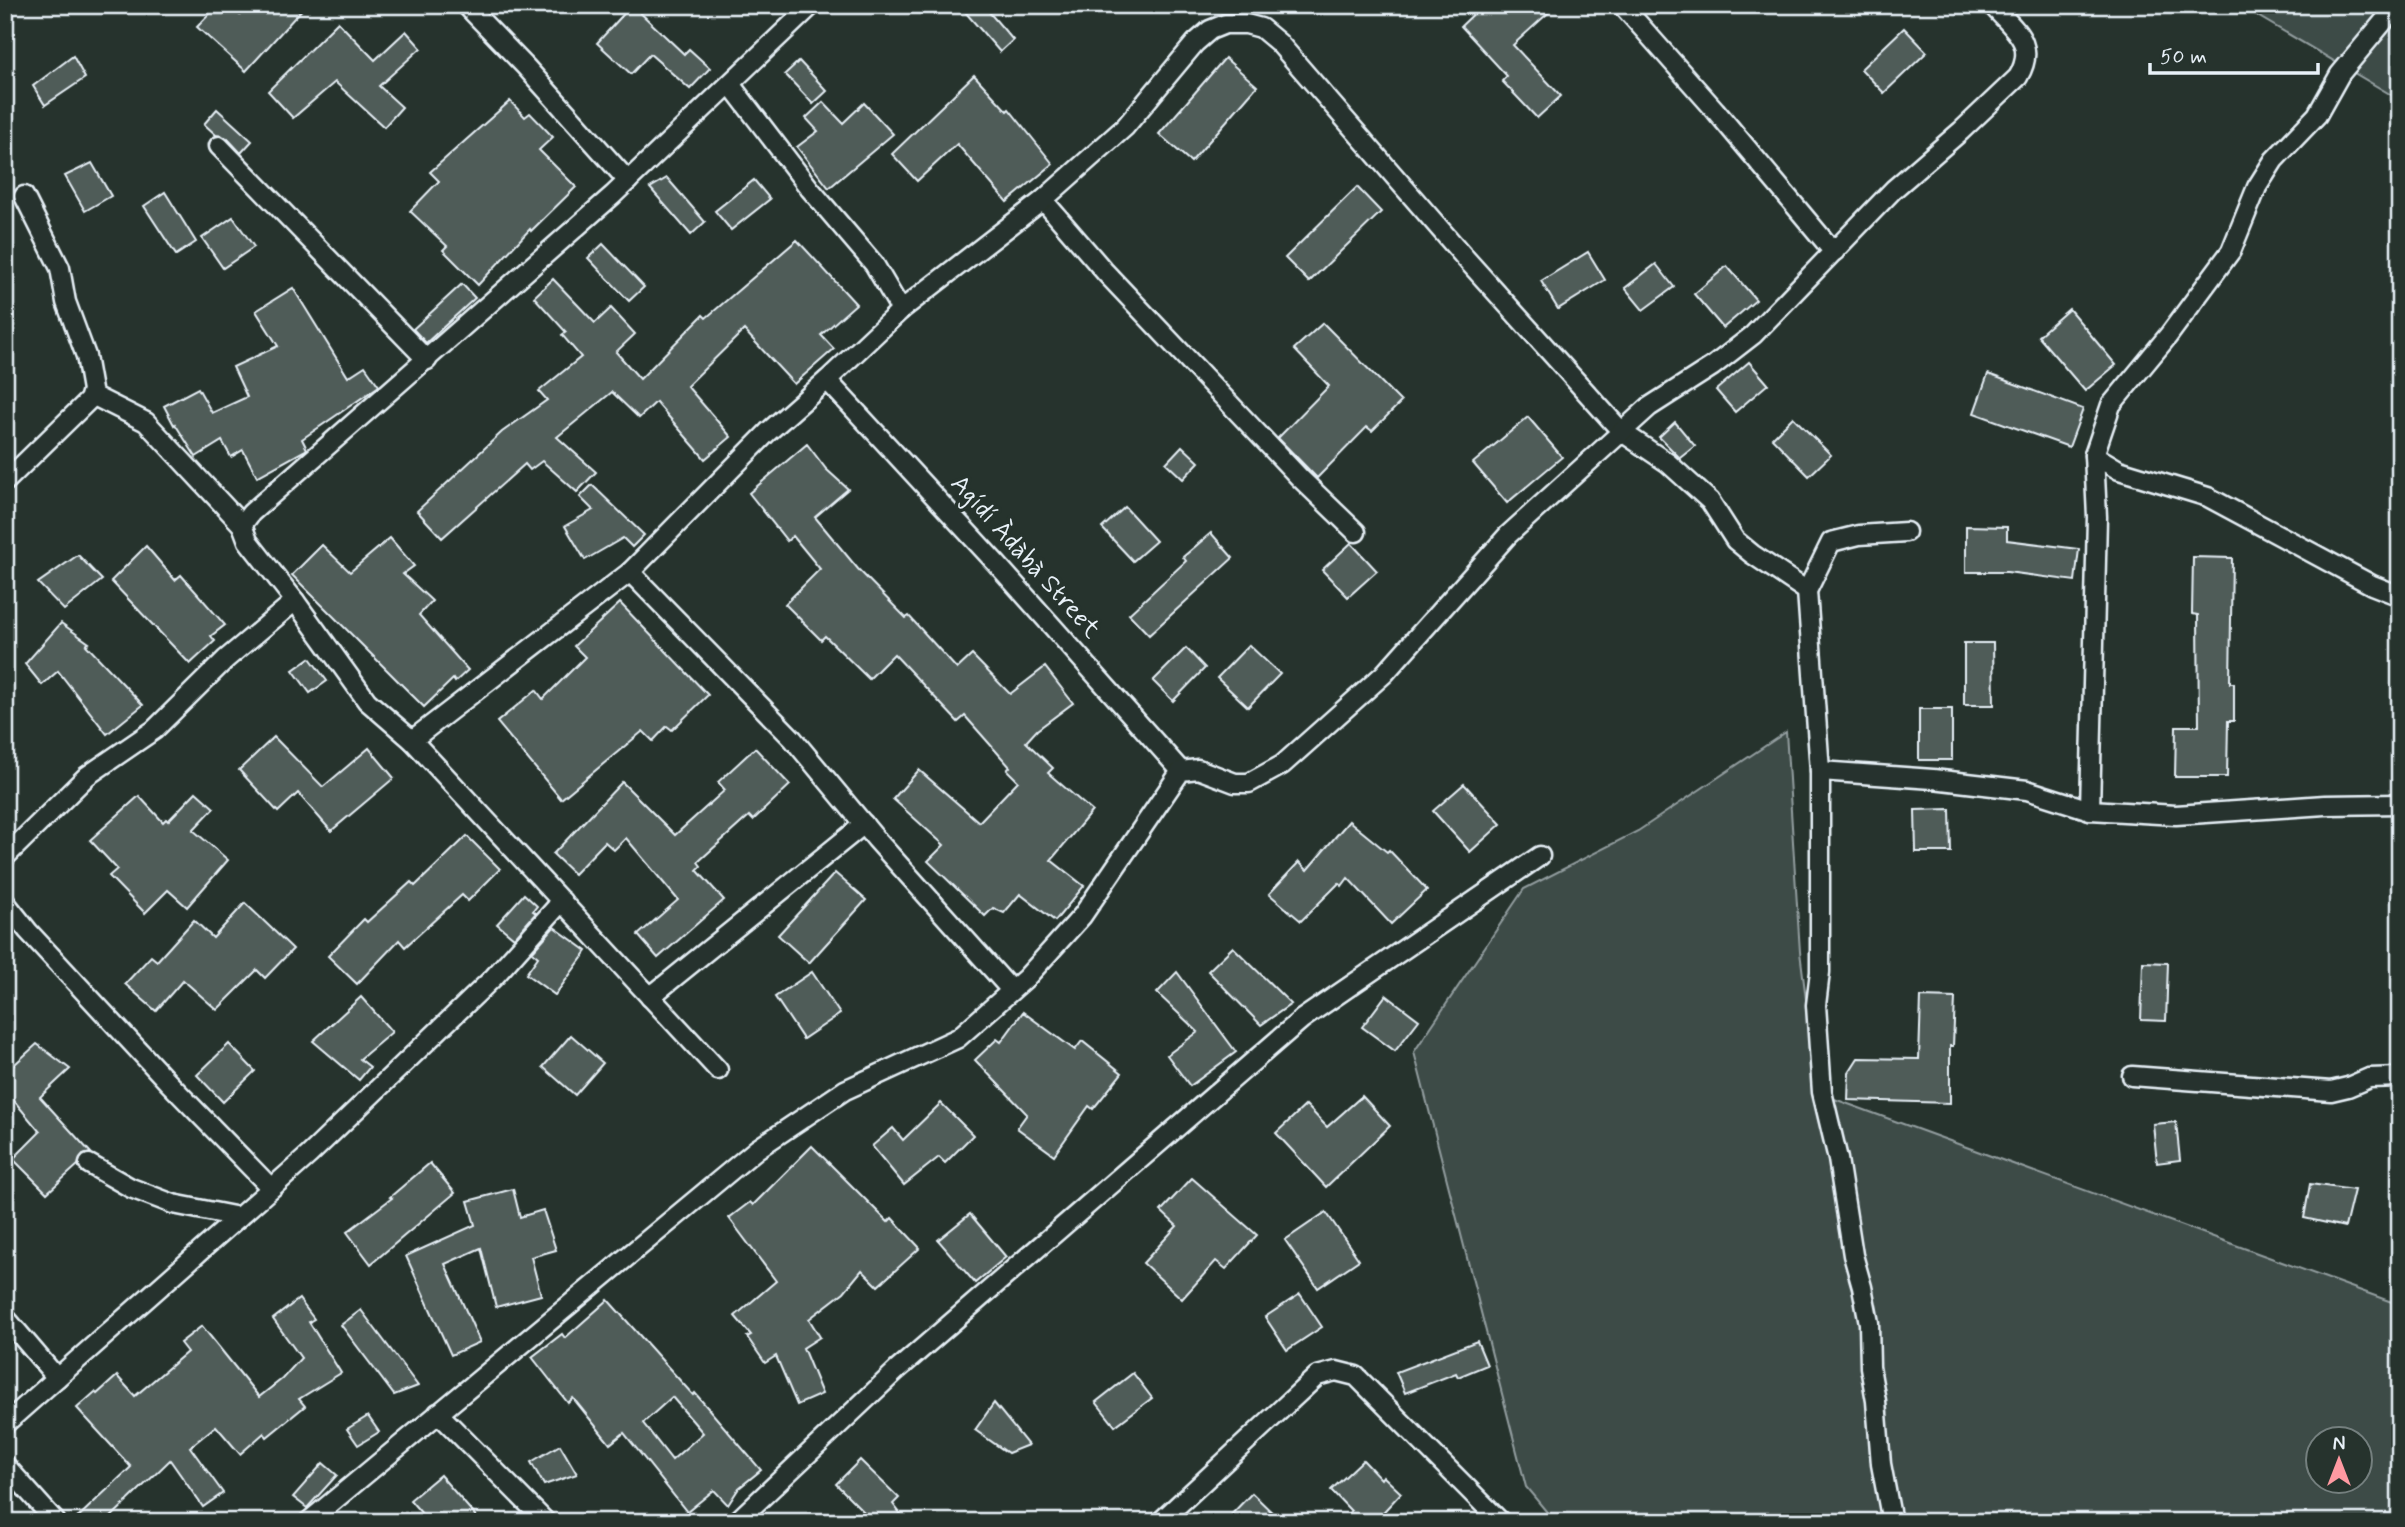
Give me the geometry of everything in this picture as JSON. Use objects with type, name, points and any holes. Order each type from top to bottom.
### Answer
[{"type":"street","points":[[467,5],[628,181]]},
{"type":"street","points":[[242,525],[251,513],[628,181],[812,5]]},
{"type":"street","points":[[1622,5],[1835,251]]},
{"type":"street","points":[[308,1522],[757,1149],[845,1090],[958,1038],[1026,978],[1082,916],[1181,771],[1198,769],[1235,783],[1249,783],[1282,765],[1384,674],[1508,535],[1648,407],[1713,366],[1753,335],[1894,189],[2018,77],[2024,66],[2024,41],[1992,5]]},
{"type":"street","points":[[2090,810],[2097,517],[2094,455],[2111,405],[2168,336],[2231,251],[2257,187],[2274,160],[2317,115],[2340,74],[2394,9]]},
{"type":"street","points":[[412,740],[630,572],[768,432],[901,310],[1043,200],[1125,127],[1195,43],[1210,30],[1225,24],[1247,24],[1261,29],[1279,43],[1467,260],[1622,432],[1668,463],[1710,501],[1735,540],[1807,591]]},
{"type":"street","points":[[730,84],[810,189],[874,264],[901,310]]},
{"type":"street","points":[[219,146],[427,360]]},
{"type":"street","points":[[24,196],[60,268],[66,302],[86,356],[92,395]]},
{"type":"street","points":[[1043,200],[1105,272],[1300,478],[1356,532]]},
{"type":"street","name":"Agídí Àdàbà Street","points":[[827,380],[996,563],[1181,771]]},
{"type":"street","points":[[5,482],[92,395]]},
{"type":"street","points":[[92,395],[146,422],[242,525],[248,541],[367,701],[412,740],[718,1070]]},
{"type":"street","points":[[2094,455],[2119,470],[2208,497],[2372,585],[2400,596]]},
{"type":"street","points":[[1892,1522],[1881,1464],[1876,1401],[1870,1367],[1869,1324],[1853,1255],[1838,1159],[1822,1092],[1816,1004],[1820,972],[1820,771],[1807,591],[1830,542],[1858,535],[1906,532]]},
{"type":"street","points":[[630,572],[793,739],[864,824],[1012,990]]},
{"type":"street","points":[[5,858],[87,776],[154,730],[226,659],[295,601]]},
{"type":"street","points":[[1820,771],[1933,779],[2027,790],[2090,810],[2176,815],[2325,805],[2400,804]]},
{"type":"street","points":[[650,997],[864,824]]},
{"type":"street","points":[[736,1522],[897,1370],[1302,1019],[1540,856]]},
{"type":"street","points":[[5,1424],[271,1188],[495,977],[562,901]]},
{"type":"street","points":[[5,902],[28,931],[271,1188]]},
{"type":"street","points":[[2132,1076],[2331,1091],[2369,1078],[2400,1077]]},
{"type":"street","points":[[89,1164],[131,1188],[173,1204],[239,1217]]},
{"type":"street","points":[[5,1317],[57,1378]]},
{"type":"street","points":[[1160,1522],[1317,1376],[1336,1371],[1356,1376],[1501,1522]]},
{"type":"street","points":[[438,1413],[546,1522]]},
{"type":"street","points":[[5,1465],[56,1522]]},
{"type":"shaded area","points":[[2239,5],[2400,5],[2400,100]]},
{"type":"shaded area","points":[[1786,732],[1800,952],[1818,1093],[2400,1305],[2400,1522],[1555,1522],[1526,1487],[1414,1052],[1524,889],[1638,831]]},
{"type":"building","points":[[218,5],[229,5],[240,15],[248,5],[306,5],[246,71],[197,27]]},
{"type":"building","points":[[632,5],[684,54],[689,49],[710,68],[690,89],[650,54],[631,74],[597,43]]},
{"type":"building","points":[[959,5],[983,5],[1013,40],[1000,52]]},
{"type":"building","points":[[1483,5],[1557,5],[1513,45],[1561,96],[1537,118],[1502,81],[1507,76],[1461,26]]},
{"type":"building","points":[[338,22],[375,60],[406,31],[421,48],[379,86],[402,107],[384,127],[335,82],[293,118],[268,91]]},
{"type":"building","points":[[1904,28],[1927,52],[1884,93],[1861,69]]},
{"type":"building","points":[[73,56],[85,78],[45,105],[33,86]]},
{"type":"building","points":[[1225,58],[1257,86],[1191,162],[1159,134]]},
{"type":"building","points":[[799,61],[827,91],[813,104],[785,74]]},
{"type":"building","points":[[974,75],[1007,111],[1009,109],[1053,164],[1007,202],[957,144],[917,181],[892,154]]},
{"type":"building","points":[[510,101],[525,117],[530,113],[553,137],[539,150],[576,187],[531,231],[530,229],[478,285],[443,250],[447,246],[410,211],[439,181],[430,172]]},
{"type":"building","points":[[823,102],[843,123],[864,103],[893,134],[829,188],[797,147],[818,131],[806,118]]},
{"type":"building","points":[[217,109],[252,141],[241,153],[227,138],[216,135],[204,124]]},
{"type":"building","points":[[92,163],[111,196],[85,211],[65,176]]},
{"type":"building","points":[[667,178],[705,222],[691,235],[650,188]]},
{"type":"building","points":[[754,180],[770,199],[731,230],[715,211]]},
{"type":"building","points":[[1357,187],[1381,212],[1309,282],[1285,258]]},
{"type":"building","points":[[165,192],[196,242],[176,255],[144,206]]},
{"type":"building","points":[[233,217],[254,247],[223,268],[202,238]]},
{"type":"building","points":[[797,240],[856,304],[821,335],[834,349],[794,384],[744,330],[687,386],[731,437],[705,459],[656,402],[639,418],[612,392],[557,437],[596,472],[577,492],[542,461],[530,470],[525,464],[442,538],[417,511],[502,432],[547,400],[539,391],[581,357],[562,335],[566,332],[534,297],[553,279],[595,323],[611,308],[635,334],[616,352],[640,379],[703,315],[706,318]]},
{"type":"building","points":[[603,244],[644,287],[629,301],[588,258]]},
{"type":"building","points":[[1588,252],[1605,280],[1558,309],[1541,281]]},
{"type":"building","points":[[1656,264],[1674,287],[1643,310],[1625,288]]},
{"type":"building","points":[[1727,266],[1756,300],[1723,328],[1694,294]]},
{"type":"building","points":[[462,284],[475,298],[426,343],[413,329]]},
{"type":"building","points":[[293,288],[348,377],[365,366],[379,386],[302,439],[307,449],[257,477],[243,450],[231,457],[222,441],[196,457],[164,406],[198,388],[212,413],[247,397],[233,367],[278,346],[256,311]]},
{"type":"building","points":[[2069,309],[2116,365],[2085,391],[2038,336]]},
{"type":"building","points":[[1323,323],[1401,402],[1372,431],[1367,427],[1317,478],[1278,438],[1329,386],[1294,349]]},
{"type":"building","points":[[1749,362],[1768,384],[1735,412],[1716,390]]},
{"type":"building","points":[[1988,374],[2083,409],[2069,447],[1974,413]]},
{"type":"building","points":[[1528,417],[1562,457],[1507,503],[1473,463]]},
{"type":"building","points":[[1793,417],[1831,455],[1809,476],[1772,438]]},
{"type":"building","points":[[1675,422],[1695,446],[1680,458],[1659,437]]},
{"type":"building","points":[[807,444],[826,469],[848,489],[815,517],[858,569],[906,618],[909,616],[957,669],[972,655],[1010,694],[1045,667],[1073,703],[1037,730],[1026,742],[1053,768],[1048,773],[1092,811],[1051,860],[1084,886],[1055,921],[1020,894],[1004,913],[993,908],[985,916],[928,861],[944,845],[893,799],[919,770],[979,822],[1018,781],[1007,770],[1010,767],[965,716],[958,722],[894,654],[869,679],[825,636],[821,640],[785,604],[820,569],[793,536],[787,541],[749,493]]},
{"type":"building","points":[[1182,446],[1199,462],[1183,479],[1166,463]]},
{"type":"building","points":[[592,485],[644,535],[632,547],[623,538],[585,560],[565,526],[593,510],[580,497]]},
{"type":"building","points":[[1125,507],[1156,541],[1133,561],[1102,528]]},
{"type":"building","points":[[1966,526],[2007,527],[2007,540],[2079,549],[2075,581],[2007,572],[1966,572]]},
{"type":"building","points":[[1211,533],[1233,558],[1149,635],[1129,614],[1186,561],[1183,557]]},
{"type":"building","points":[[390,538],[414,566],[403,574],[432,601],[419,615],[468,670],[455,682],[453,679],[424,707],[292,575],[322,545],[350,572]]},
{"type":"building","points":[[1351,543],[1377,571],[1348,597],[1322,570]]},
{"type":"building","points":[[146,546],[175,580],[181,575],[225,625],[211,636],[215,641],[190,664],[111,581]]},
{"type":"building","points":[[78,555],[102,580],[64,610],[38,583]]},
{"type":"building","points":[[2193,557],[2232,558],[2230,683],[2234,683],[2234,721],[2228,721],[2227,777],[2175,777],[2176,726],[2199,726],[2198,615],[2192,614]]},
{"type":"building","points":[[620,603],[708,695],[672,730],[667,726],[653,741],[643,731],[561,799],[497,722],[536,690],[543,699],[585,657],[574,646]]},
{"type":"building","points":[[61,623],[89,643],[86,645],[143,705],[107,734],[58,671],[42,685],[25,664]]},
{"type":"building","points":[[1964,643],[1993,643],[1994,705],[1964,705]]},
{"type":"building","points":[[1249,645],[1280,674],[1248,707],[1217,678]]},
{"type":"building","points":[[1186,648],[1205,668],[1173,701],[1153,681]]},
{"type":"building","points":[[310,658],[327,681],[310,693],[293,670]]},
{"type":"building","points":[[1919,709],[1952,709],[1952,760],[1919,760]]},
{"type":"building","points":[[274,737],[323,787],[369,748],[394,778],[331,831],[298,793],[278,812],[239,770]]},
{"type":"building","points":[[755,748],[790,785],[753,820],[749,816],[698,862],[701,866],[697,870],[724,900],[658,958],[638,935],[678,900],[626,838],[614,850],[605,842],[574,874],[553,854],[622,782],[675,835],[725,790],[718,782]]},
{"type":"building","points":[[1464,784],[1501,824],[1470,852],[1433,811]]},
{"type":"building","points":[[196,792],[214,808],[193,830],[228,860],[187,907],[168,890],[145,913],[109,876],[117,869],[90,840],[139,796],[163,822],[166,819],[168,821]]},
{"type":"building","points":[[1950,809],[1951,852],[1916,852],[1915,810]]},
{"type":"building","points":[[1349,821],[1387,852],[1389,850],[1427,890],[1391,924],[1348,878],[1342,886],[1339,883],[1301,921],[1269,894],[1299,862],[1307,870]]},
{"type":"building","points":[[467,836],[500,869],[468,901],[462,895],[405,947],[399,940],[357,984],[328,956],[364,919],[367,922],[411,882],[415,886]]},
{"type":"building","points":[[835,873],[866,900],[809,963],[778,935]]},
{"type":"building","points":[[524,894],[537,906],[533,911],[536,913],[514,938],[497,924]]},
{"type":"building","points":[[245,903],[293,949],[265,978],[257,970],[217,1010],[183,980],[156,1011],[125,984],[151,956],[157,961],[194,920],[213,938]]},
{"type":"building","points":[[554,927],[587,951],[555,995],[526,974],[538,957],[532,952]]},
{"type":"building","points":[[1233,947],[1291,1004],[1261,1025],[1208,971]]},
{"type":"building","points":[[2143,962],[2168,963],[2166,1021],[2141,1020]]},
{"type":"building","points":[[812,972],[840,1014],[803,1039],[775,997]]},
{"type":"building","points":[[1177,972],[1236,1052],[1190,1086],[1167,1055],[1198,1032],[1157,993]]},
{"type":"building","points":[[1386,995],[1419,1020],[1395,1051],[1362,1027]]},
{"type":"building","points":[[361,997],[392,1032],[360,1059],[370,1067],[359,1080],[313,1041]]},
{"type":"building","points":[[1921,997],[1955,998],[1953,1046],[1950,1046],[1950,1103],[1848,1100],[1849,1072],[1858,1058],[1919,1059]]},
{"type":"building","points":[[1023,1012],[1075,1050],[1082,1041],[1122,1073],[1093,1109],[1089,1106],[1054,1155],[1017,1128],[1027,1114],[975,1060],[997,1039],[1001,1042]]},
{"type":"building","points":[[571,1035],[603,1063],[575,1095],[543,1067]]},
{"type":"building","points":[[37,1044],[70,1069],[40,1097],[91,1153],[83,1155],[78,1165],[47,1193],[13,1159],[40,1132],[5,1090],[5,1073]]},
{"type":"building","points":[[229,1044],[255,1071],[223,1102],[197,1075]]},
{"type":"building","points":[[1362,1096],[1390,1126],[1326,1187],[1276,1133],[1306,1105],[1327,1127]]},
{"type":"building","points":[[941,1103],[973,1135],[945,1163],[939,1157],[904,1185],[872,1146],[893,1128],[903,1140]]},
{"type":"building","points":[[2176,1122],[2180,1160],[2157,1163],[2153,1124]]},
{"type":"building","points":[[812,1146],[888,1222],[892,1218],[920,1248],[878,1286],[862,1270],[844,1292],[809,1319],[820,1337],[803,1348],[822,1394],[797,1405],[776,1356],[765,1363],[747,1337],[751,1335],[735,1316],[776,1281],[729,1218],[750,1202],[753,1205]]},
{"type":"building","points":[[430,1163],[455,1193],[371,1264],[347,1232],[392,1198],[390,1197]]},
{"type":"building","points":[[1192,1178],[1257,1235],[1226,1269],[1216,1261],[1182,1299],[1143,1263],[1177,1226],[1161,1211]]},
{"type":"building","points":[[2310,1184],[2354,1190],[2345,1227],[2304,1218]]},
{"type":"building","points":[[513,1189],[520,1217],[543,1210],[556,1250],[531,1257],[541,1295],[496,1307],[481,1248],[445,1264],[480,1342],[451,1355],[406,1256],[475,1225],[468,1201]]},
{"type":"building","points":[[1326,1212],[1359,1260],[1318,1288],[1285,1240]]},
{"type":"building","points":[[970,1214],[1006,1257],[975,1283],[938,1240]]},
{"type":"building","points":[[1300,1294],[1322,1327],[1287,1350],[1265,1317]]},
{"type":"building","points":[[299,1299],[314,1319],[309,1322],[341,1373],[299,1399],[305,1406],[267,1437],[264,1433],[240,1454],[216,1426],[190,1447],[223,1493],[203,1507],[170,1460],[106,1522],[73,1522],[131,1467],[77,1408],[117,1376],[135,1396],[187,1352],[180,1343],[202,1326],[259,1397],[282,1379],[301,1358],[273,1319]]},
{"type":"building","points":[[608,1300],[693,1395],[695,1393],[761,1470],[739,1488],[728,1505],[714,1490],[687,1512],[624,1433],[610,1444],[573,1398],[568,1403],[532,1357],[562,1334],[565,1338]],"holes":[[[672,1397],[703,1433],[672,1460],[643,1423]]]},
{"type":"building","points":[[361,1310],[418,1386],[394,1395],[341,1325]]},
{"type":"building","points":[[1477,1341],[1487,1365],[1458,1377],[1456,1373],[1405,1393],[1396,1372]]},
{"type":"building","points":[[1133,1373],[1152,1398],[1115,1426],[1096,1402]]},
{"type":"building","points":[[994,1403],[1028,1445],[1008,1453],[975,1430]]},
{"type":"building","points":[[368,1416],[379,1432],[358,1445],[347,1429]]},
{"type":"building","points":[[560,1445],[577,1474],[544,1485],[531,1462]]},
{"type":"building","points":[[860,1460],[899,1498],[893,1504],[907,1522],[874,1522],[836,1484]]},
{"type":"building","points":[[1363,1460],[1381,1479],[1383,1476],[1401,1493],[1374,1522],[1340,1522],[1351,1511],[1331,1490]]},
{"type":"building","points":[[323,1463],[337,1475],[307,1508],[293,1497]]},
{"type":"building","points":[[440,1475],[481,1522],[429,1522],[410,1500]]},
{"type":"building","points":[[1252,1493],[1282,1522],[1224,1522]]}]
